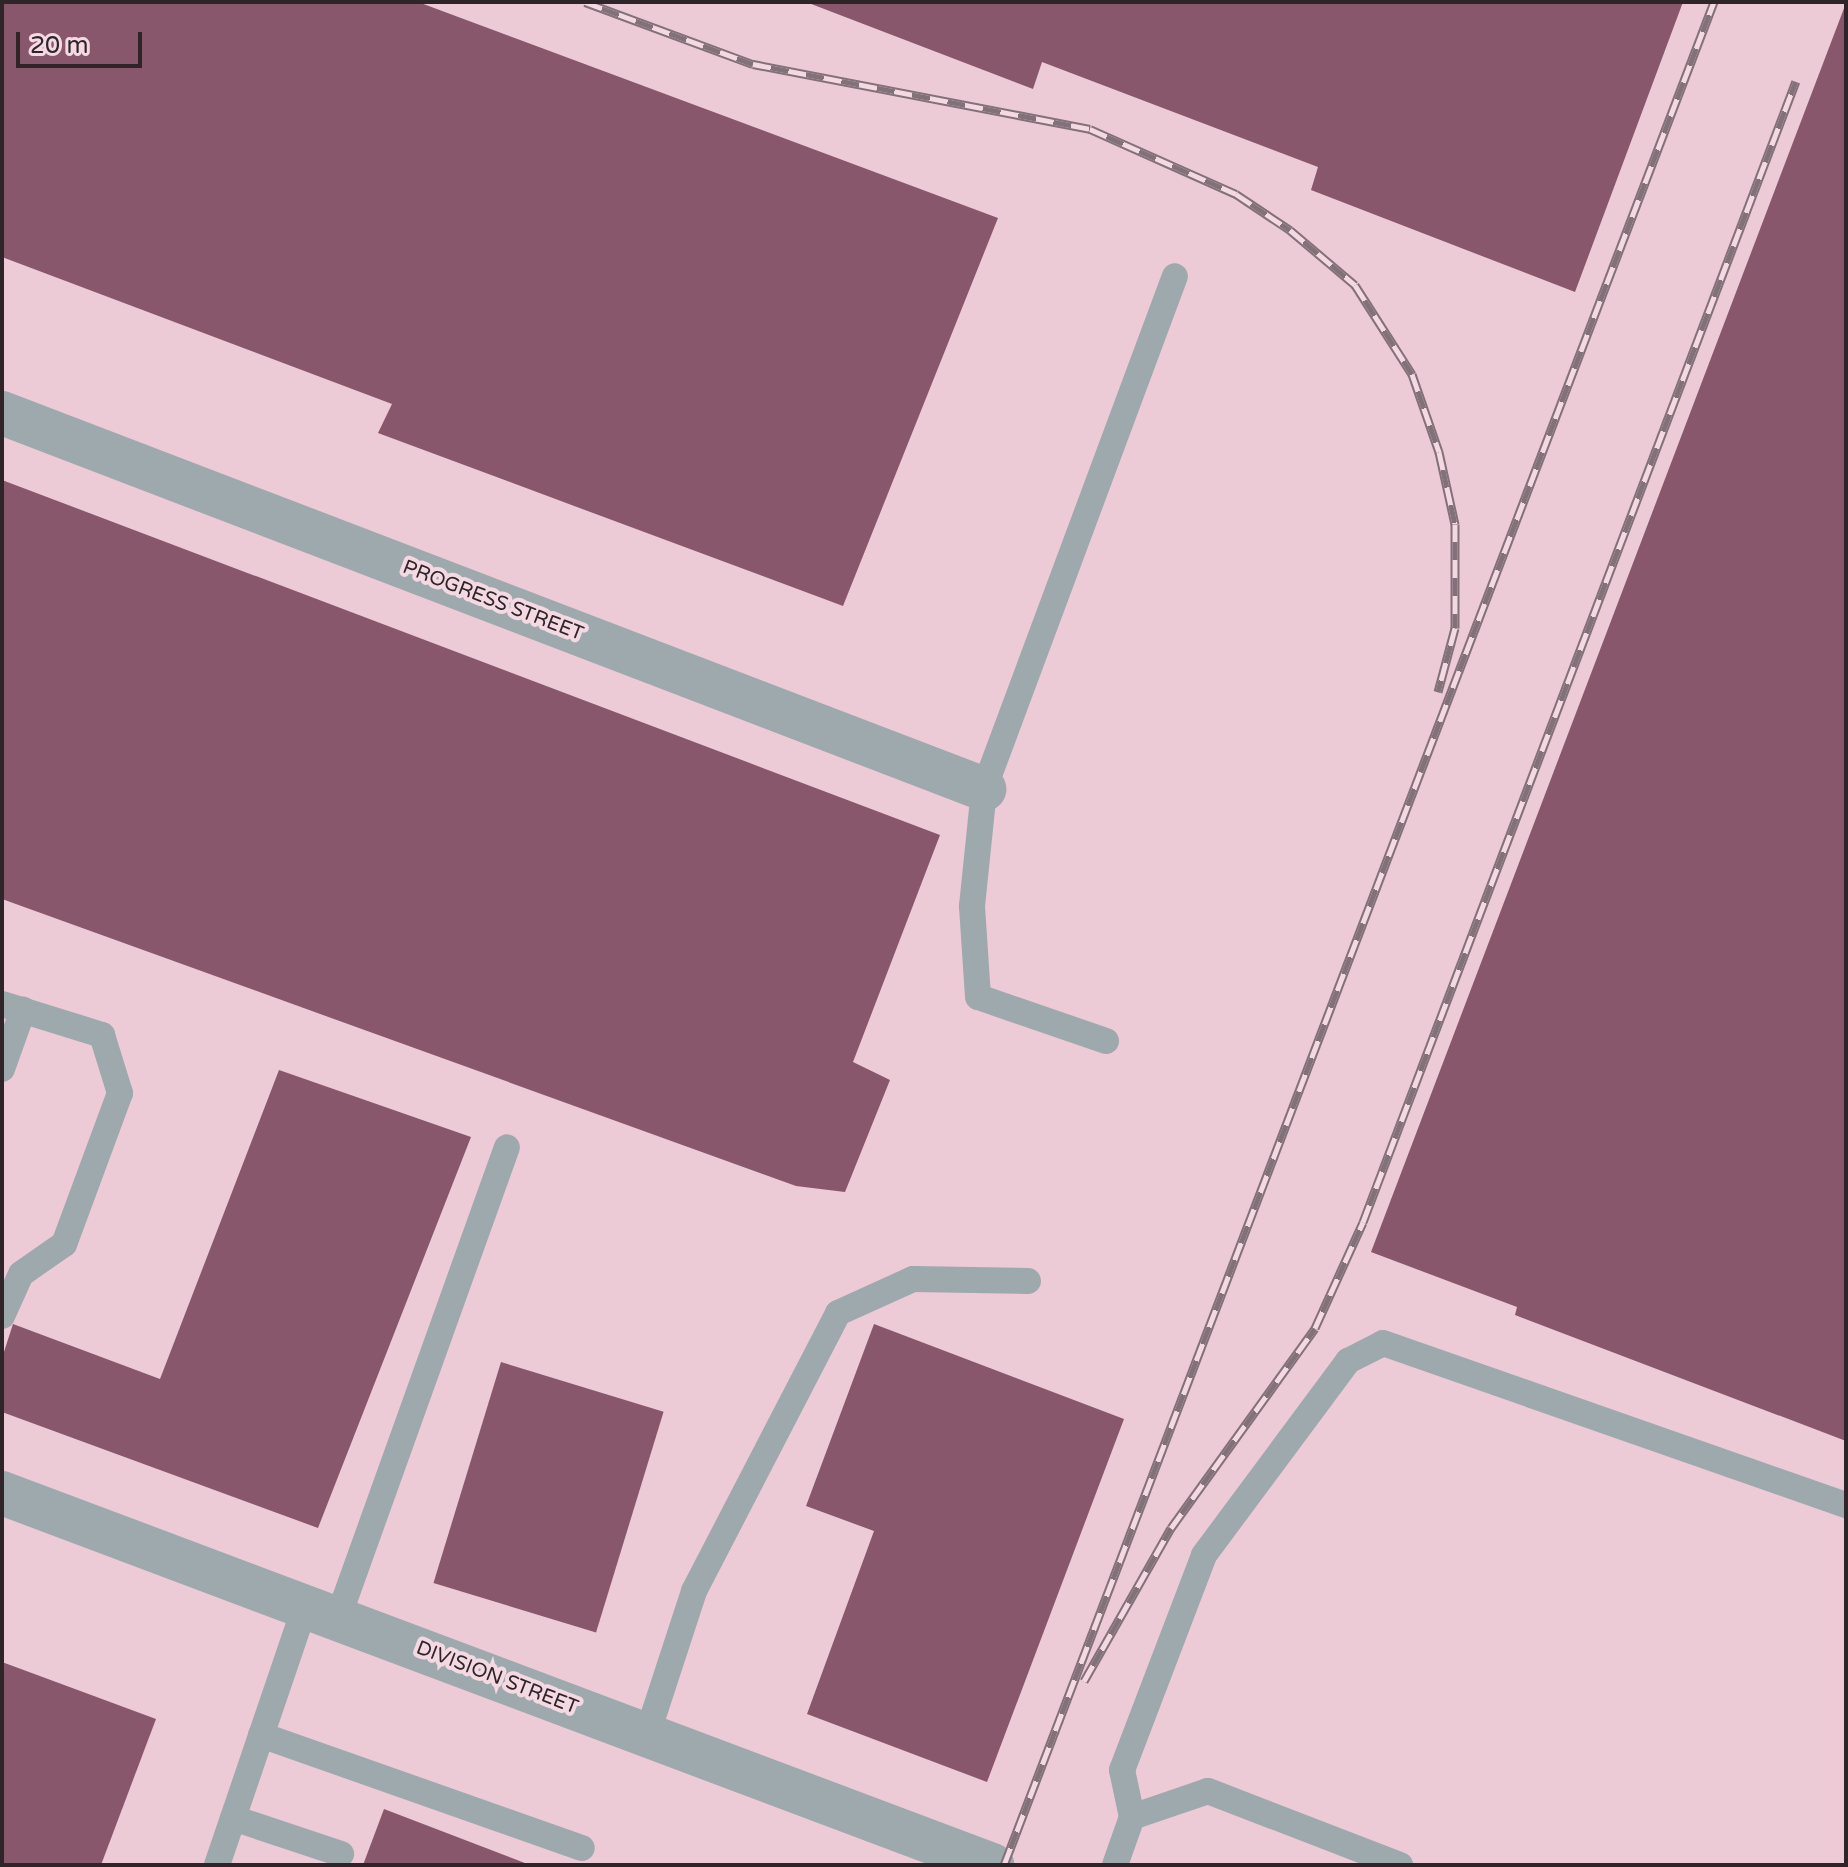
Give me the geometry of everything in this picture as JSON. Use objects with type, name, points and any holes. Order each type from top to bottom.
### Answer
[{"type":"street","name":"PROGRESS STREET","points":[[2,413],[984,789]]},
{"type":"street","name":"DIVISION STREET","points":[[2,1493],[647,1735],[944,1857],[992,1865]]},
{"type":"lane","points":[[1106,1041],[978,997],[972,906],[984,789],[1175,276]]},
{"type":"lane","points":[[2,1069],[12,1007],[102,1035],[120,1093],[64,1244],[21,1274],[2,1316]]},
{"type":"lane","points":[[217,1865],[261,1735],[322,1612],[507,1147]]},
{"type":"lane","points":[[647,1735],[694,1591],[838,1313],[913,1279],[1028,1281]]},
{"type":"lane","points":[[1115,1865],[1132,1817],[1122,1770],[1204,1555],[1348,1361],[1383,1343],[1846,1505]]},
{"type":"lane","points":[[261,1735],[582,1848]]},
{"type":"lane","points":[[1132,1817],[1208,1791],[1400,1865]]},
{"type":"lane","points":[[233,1818],[341,1854]]},
{"type":"shaded area","points":[[2,2],[1846,2],[1846,1865],[2,1865]]},
{"type":"building","points":[[2,2],[418,2],[998,218],[843,606],[378,433],[392,404],[2,257]]},
{"type":"building","points":[[806,2],[1683,2],[1575,292],[1311,190],[1318,167],[1042,62],[1033,89]]},
{"type":"building","points":[[1846,3],[1846,1441],[1515,1315],[1517,1307],[1371,1252]]},
{"type":"building","points":[[2,480],[940,835],[853,1062],[890,1080],[845,1192],[796,1186],[2,899]]},
{"type":"building","points":[[279,1070],[471,1137],[318,1528],[2,1412],[2,1358],[13,1324],[160,1379]]},
{"type":"building","points":[[874,1324],[1124,1419],[987,1782],[807,1714],[874,1531],[806,1506]]},
{"type":"building","points":[[501,1362],[664,1412],[596,1633],[433,1583]]},
{"type":"building","points":[[2,1662],[156,1719],[101,1865],[2,1865]]},
{"type":"building","points":[[384,1809],[530,1865],[363,1865]]},
{"type":"railway","points":[[585,2],[753,64],[1090,129],[1236,194],[1290,230],[1355,285],[1412,374],[1439,452],[1455,524],[1455,628],[1438,692]]},
{"type":"railway","points":[[1004,1865],[1714,2]]},
{"type":"railway","points":[[1084,1681],[1171,1528],[1315,1328],[1363,1222],[1796,81]]}]
